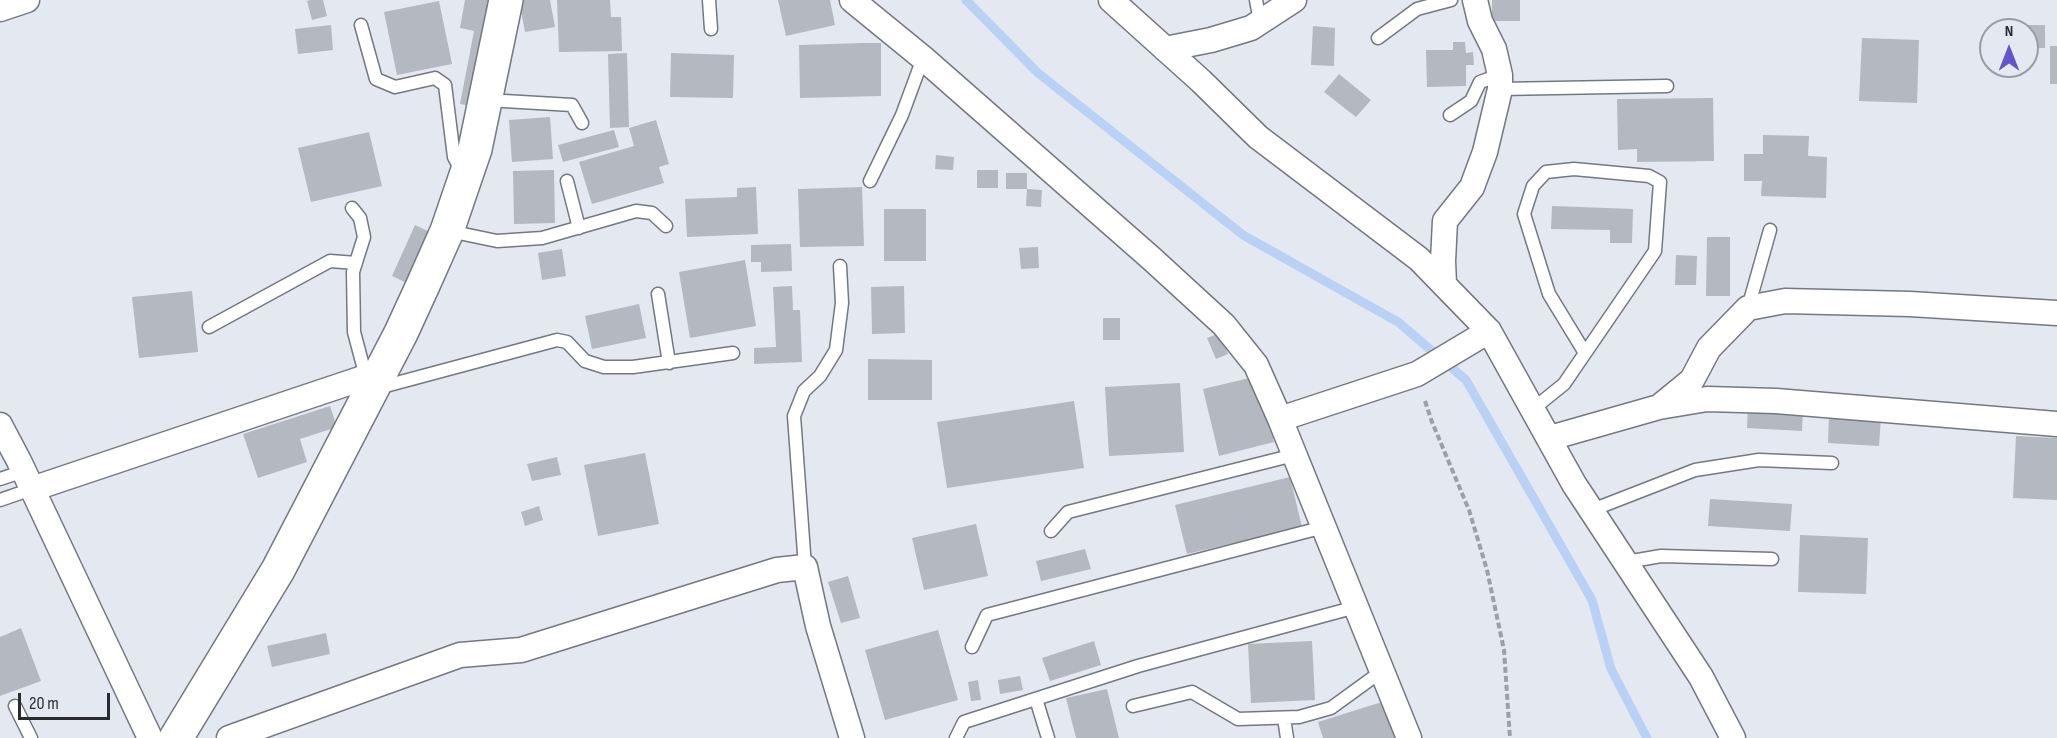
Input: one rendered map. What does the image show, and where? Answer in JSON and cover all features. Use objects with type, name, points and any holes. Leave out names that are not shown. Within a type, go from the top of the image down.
[{"type":"main road","points":[[176,738],[278,570],[373,380],[401,333],[447,231],[475,149],[506,0]]},
{"type":"street","points":[[0,9],[27,0]]},
{"type":"street","points":[[852,0],[923,58],[1224,325],[1256,365],[1409,738]]},
{"type":"street","points":[[1111,0],[1258,137],[1419,259],[1490,331],[1574,484],[1701,676],[1733,738]]},
{"type":"street","points":[[1165,49],[1251,28],[1258,11],[1294,0]]},
{"type":"street","points":[[1444,284],[1445,220],[1472,187],[1487,142],[1500,82],[1494,49],[1480,21],[1475,0]]},
{"type":"street","points":[[1659,407],[1692,380],[1709,348],[1748,308],[1785,301],[1910,304],[2057,313]]},
{"type":"street","points":[[1280,419],[1417,374],[1464,344],[1490,331]]},
{"type":"street","points":[[28,480],[373,380]]},
{"type":"street","points":[[1550,438],[1659,407],[1707,399],[1776,401],[2057,424]]},
{"type":"street","points":[[0,425],[150,738]]},
{"type":"street","points":[[230,738],[459,655],[521,650],[777,570],[805,567],[818,626],[852,738]]},
{"type":"lane","points":[[709,0],[711,29]]},
{"type":"lane","points":[[1378,38],[1418,9],[1451,0]]},
{"type":"lane","points":[[361,25],[376,79],[395,87],[435,78],[445,84],[454,157],[465,178]]},
{"type":"lane","points":[[870,181],[902,115],[923,58]]},
{"type":"lane","points":[[1450,115],[1471,101],[1480,82],[1667,86]]},
{"type":"lane","points":[[485,100],[572,105],[582,123]]},
{"type":"lane","points":[[1533,409],[1564,384],[1655,251],[1660,182],[1649,176],[1564,170],[1546,172],[1533,186],[1524,214],[1548,294],[1585,353]]},
{"type":"lane","points":[[567,181],[579,228]]},
{"type":"lane","points":[[352,208],[360,218],[364,237],[353,272],[354,332],[373,380],[557,340],[567,342],[585,361],[604,367],[633,367],[733,353]]},
{"type":"lane","points":[[447,231],[497,241],[542,238],[636,211],[652,213],[666,226]]},
{"type":"lane","points":[[1748,308],[1770,230]]},
{"type":"lane","points":[[210,327],[330,261],[356,263]]},
{"type":"lane","points":[[805,567],[794,416],[804,391],[820,376],[836,350],[842,303],[840,266]]},
{"type":"lane","points":[[658,294],[669,363]]},
{"type":"lane","points":[[1051,531],[1068,512],[1294,455]]},
{"type":"lane","points":[[1592,510],[1695,470],[1759,460],[1832,463]]},
{"type":"lane","points":[[0,479],[28,480]]},
{"type":"lane","points":[[0,500],[28,480]]},
{"type":"lane","points":[[972,647],[987,615],[1324,527]]},
{"type":"lane","points":[[1626,562],[1661,556],[1772,559]]},
{"type":"lane","points":[[956,738],[964,722],[1138,666],[1356,607]]},
{"type":"lane","points":[[1133,706],[1192,692],[1238,719],[1299,717],[1331,708],[1382,671]]},
{"type":"lane","points":[[1036,699],[1047,738]]},
{"type":"lane","points":[[15,706],[31,738]]},
{"type":"lane","points":[[1284,718],[1287,738]]},
{"type":"path","points":[[1417,374],[1432,422],[1469,510],[1487,570],[1504,650],[1510,738]]},
{"type":"building","points":[[323,0],[327,16],[312,20],[307,1]]},
{"type":"building","points":[[465,0],[497,0],[477,107],[460,104],[474,31],[460,28]]},
{"type":"building","points":[[519,0],[550,0],[555,27],[525,32]]},
{"type":"building","points":[[557,0],[610,0],[611,17],[621,17],[622,51],[559,52]]},
{"type":"building","points":[[778,0],[830,0],[835,25],[786,36]]},
{"type":"building","points":[[1492,0],[1520,0],[1520,21],[1492,21]]},
{"type":"building","points":[[439,1],[452,64],[397,75],[384,12]]},
{"type":"building","points":[[331,25],[333,50],[298,54],[295,29]]},
{"type":"building","points":[[2039,25],[2045,25],[2045,48],[2039,48]]},
{"type":"building","points":[[1313,26],[1335,28],[1334,66],[1311,65]]},
{"type":"building","points":[[1862,38],[1919,40],[1917,103],[1859,101]]},
{"type":"building","points":[[1453,42],[1465,42],[1466,53],[1473,52],[1474,65],[1466,65],[1466,86],[1427,87],[1426,50],[1453,50]]},
{"type":"building","points":[[881,43],[881,96],[800,98],[799,45]]},
{"type":"building","points":[[2050,46],[2057,46],[2057,84],[2050,84]]},
{"type":"building","points":[[627,53],[629,127],[610,128],[608,54]]},
{"type":"building","points":[[671,53],[734,55],[733,98],[670,97]]},
{"type":"building","points":[[1339,74],[1371,100],[1356,117],[1324,92]]},
{"type":"building","points":[[1713,98],[1714,161],[1637,162],[1637,149],[1618,150],[1617,99]]},
{"type":"building","points":[[550,117],[553,159],[512,162],[509,120]]},
{"type":"building","points":[[656,120],[669,164],[659,167],[664,183],[592,204],[579,162],[634,146],[629,128]]},
{"type":"building","points":[[614,130],[619,147],[563,162],[558,145]]},
{"type":"building","points":[[369,132],[382,186],[311,202],[298,148]]},
{"type":"building","points":[[1763,135],[1809,136],[1808,156],[1827,157],[1826,198],[1761,196],[1762,181],[1744,181],[1744,154],[1763,154]]},
{"type":"building","points":[[936,155],[954,157],[953,170],[935,169]]},
{"type":"building","points":[[554,170],[555,223],[514,224],[513,171]]},
{"type":"building","points":[[977,170],[998,170],[998,188],[977,188]]},
{"type":"building","points":[[1006,173],[1027,173],[1027,189],[1006,189]]},
{"type":"building","points":[[756,187],[758,234],[687,237],[685,199],[737,197],[737,188]]},
{"type":"building","points":[[862,187],[864,246],[800,247],[798,189]]},
{"type":"building","points":[[1027,189],[1042,190],[1041,207],[1026,206]]},
{"type":"building","points":[[1552,206],[1633,209],[1632,243],[1610,243],[1610,230],[1551,229]]},
{"type":"building","points":[[884,209],[926,209],[926,261],[884,261]]},
{"type":"building","points":[[415,225],[432,233],[409,284],[392,276]]},
{"type":"building","points":[[1707,237],[1730,237],[1730,296],[1706,296]]},
{"type":"building","points":[[791,244],[792,271],[761,272],[761,262],[751,262],[751,245]]},
{"type":"building","points":[[1038,247],[1039,268],[1021,269],[1019,248]]},
{"type":"building","points":[[562,249],[566,276],[542,280],[538,253]]},
{"type":"building","points":[[1676,255],[1697,256],[1696,285],[1675,285]]},
{"type":"building","points":[[745,260],[756,326],[690,338],[679,272]]},
{"type":"building","points":[[792,286],[793,310],[800,310],[802,362],[754,364],[754,348],[776,347],[773,287]]},
{"type":"building","points":[[904,286],[905,333],[872,334],[871,287]]},
{"type":"building","points":[[192,291],[198,352],[139,358],[132,297]]},
{"type":"building","points":[[639,304],[646,338],[592,349],[585,316]]},
{"type":"building","points":[[1103,318],[1120,318],[1120,340],[1103,340]]},
{"type":"building","points":[[1220,333],[1228,354],[1216,359],[1207,338]]},
{"type":"building","points":[[868,359],[932,360],[932,400],[868,400]]},
{"type":"building","points":[[1258,376],[1274,442],[1219,456],[1203,389]]},
{"type":"building","points":[[1180,383],[1184,452],[1109,456],[1105,387]]},
{"type":"building","points":[[1074,401],[1084,468],[947,488],[937,422]]},
{"type":"building","points":[[330,406],[337,427],[300,439],[307,462],[258,478],[243,434]]},
{"type":"building","points":[[1748,406],[1803,409],[1802,431],[1747,428]]},
{"type":"building","points":[[1829,415],[1881,417],[1879,446],[1828,443]]},
{"type":"building","points":[[2016,436],[2057,438],[2057,500],[2013,498]]},
{"type":"building","points":[[645,453],[659,524],[598,536],[584,465]]},
{"type":"building","points":[[557,457],[561,475],[532,481],[527,464]]},
{"type":"building","points":[[1290,477],[1302,527],[1187,554],[1175,505]]},
{"type":"building","points":[[1710,499],[1792,504],[1790,531],[1708,526]]},
{"type":"building","points":[[539,506],[543,520],[525,526],[521,512]]},
{"type":"building","points":[[976,524],[988,576],[924,590],[912,538]]},
{"type":"building","points":[[1800,535],[1868,538],[1866,594],[1798,592]]},
{"type":"building","points":[[1085,549],[1091,569],[1041,581],[1036,561]]},
{"type":"building","points":[[848,576],[860,618],[841,623],[828,582]]},
{"type":"building","points":[[21,628],[41,681],[0,696],[0,637]]},
{"type":"building","points":[[938,630],[958,700],[885,720],[865,650]]},
{"type":"building","points":[[326,633],[330,654],[272,667],[267,646]]},
{"type":"building","points":[[1094,641],[1101,665],[1050,681],[1042,658]]},
{"type":"building","points":[[1312,641],[1315,700],[1251,703],[1248,644]]},
{"type":"building","points":[[1020,676],[1023,690],[1000,694],[998,680]]},
{"type":"building","points":[[978,680],[981,700],[971,701],[968,682]]},
{"type":"building","points":[[1107,689],[1119,738],[1076,738],[1066,698]]},
{"type":"building","points":[[1385,701],[1396,738],[1323,738],[1318,722]]},
{"type":"waterway","points":[[966,0],[1038,73],[1243,235],[1398,322],[1466,380],[1592,600],[1611,669],[1647,738]]}]
